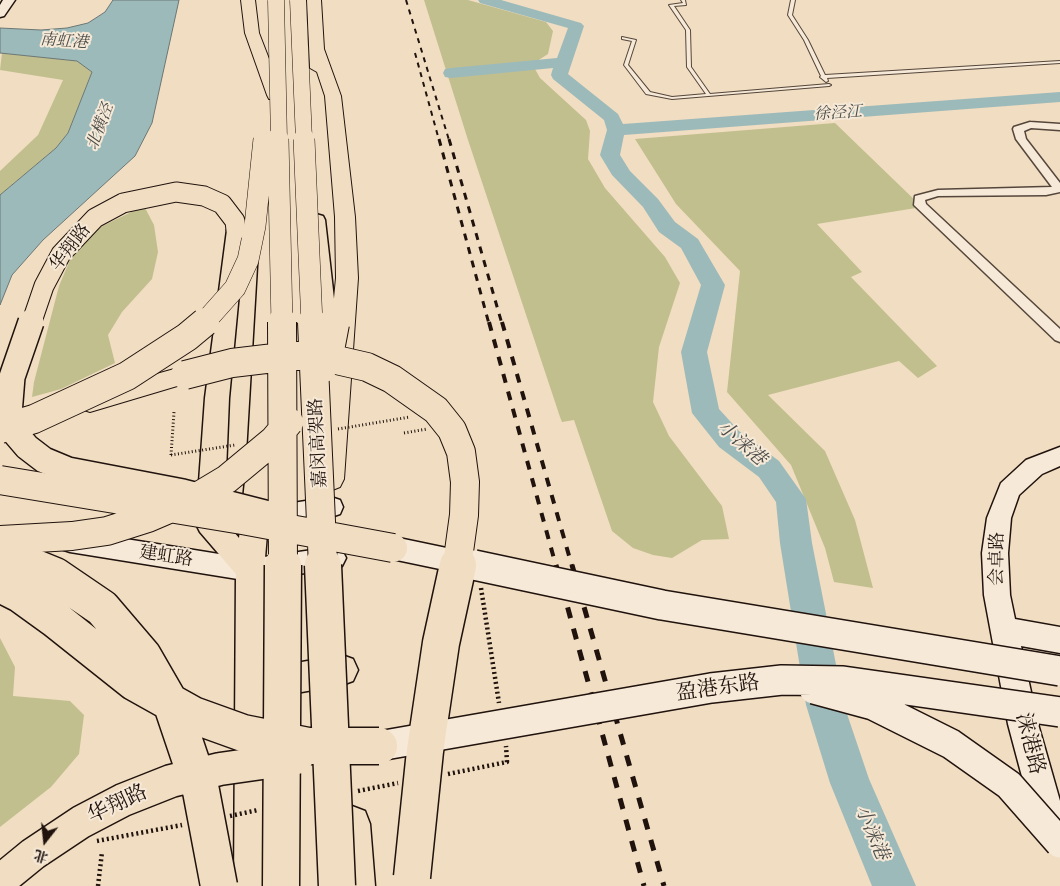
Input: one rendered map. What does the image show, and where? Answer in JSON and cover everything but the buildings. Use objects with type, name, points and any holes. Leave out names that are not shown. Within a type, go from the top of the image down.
[{"type":"highway","points":[[248,0],[252,33],[275,95]]},
{"type":"highway","name":"嘉闵高架路","points":[[277,0],[284,446],[281,886]]},
{"type":"highway","name":"嘉闵高架路","points":[[298,0],[338,886]]},
{"type":"highway","points":[[0,540],[72,536],[107,531],[148,518],[197,497],[227,479],[268,445],[309,395],[331,345],[335,324],[333,258],[314,0]]},
{"type":"highway","points":[[317,49],[332,96],[345,217],[347,278],[330,478]]},
{"type":"highway","points":[[34,419],[94,393],[156,358],[210,318],[236,288],[248,260],[255,226],[267,101],[277,56]]},
{"type":"highway","points":[[0,429],[184,374],[232,363],[291,356],[319,356],[367,367],[392,379],[416,395],[441,416],[452,430],[461,452],[465,482],[464,515],[458,563],[441,643],[425,751],[411,886]]},
{"type":"highway","points":[[0,480],[242,520],[393,548]]},
{"type":"highway","points":[[0,554],[55,576],[102,608],[143,656],[173,708],[201,792],[219,886]]},
{"type":"highway","points":[[0,584],[20,594],[56,620],[134,682],[193,715],[243,733],[308,746],[379,746]]},
{"type":"main road","points":[[0,14],[9,0]]},
{"type":"main road","points":[[253,886],[250,570],[255,518],[269,264],[277,0]]},
{"type":"main road","points":[[298,0],[324,299],[333,558],[356,886]]},
{"type":"main road","name":"华翔路","points":[[210,524],[217,398],[236,230],[235,221],[222,204],[204,196],[176,192],[139,198],[106,210],[84,227],[61,254],[44,286],[12,377],[8,414],[15,433],[27,448],[44,460],[68,470],[183,492],[393,548]]},
{"type":"main road","name":"会卓路","points":[[1005,630],[997,595],[994,553],[999,518],[1009,490],[1034,467],[1060,456]]},
{"type":"main road","points":[[0,494],[210,524],[331,507]]},
{"type":"main road","points":[[210,524],[250,570]]},
{"type":"main road","name":"建虹路","points":[[0,530],[250,570],[333,558]]},
{"type":"main road","points":[[393,548],[672,607],[1060,671]]},
{"type":"main road","points":[[1005,630],[1060,640]]},
{"type":"main road","name":"涞港路","points":[[1005,630],[1023,724],[1060,856]]},
{"type":"main road","points":[[252,685],[342,670]]},
{"type":"main road","points":[[782,680],[874,705],[951,744],[1009,786],[1060,843]]},
{"type":"main road","name":"盈港东路","points":[[379,746],[492,728],[711,688],[782,680],[843,681],[1060,712]]},
{"type":"main road","name":"华翔路","points":[[0,881],[33,854],[81,822],[123,800],[172,781],[220,769],[379,746]]},
{"type":"street","points":[[1060,127],[1030,125],[1018,129],[1021,139],[1059,189],[1046,192],[938,193],[919,198],[920,205],[1060,337]]},
{"type":"lane","points":[[683,0],[685,4],[671,5],[688,30],[689,67],[709,95]]},
{"type":"lane","points":[[623,38],[634,40],[626,66],[648,93],[672,98],[829,85],[822,77],[806,40],[790,15],[793,0]]},
{"type":"lane","points":[[822,77],[1060,62]]},
{"type":"path","points":[[171,454],[174,412]]},
{"type":"path","points":[[98,886],[102,852]]},
{"type":"shaded area","points":[[424,0],[468,0],[546,22],[553,31],[548,54],[537,61],[535,69],[540,78],[586,120],[590,131],[588,159],[605,188],[665,257],[680,283],[659,347],[653,402],[669,436],[722,506],[729,539],[702,540],[672,558],[653,555],[633,548],[612,531],[574,420],[562,422],[560,417],[468,140]]},
{"type":"shaded area","points":[[2,53],[78,61],[92,72],[68,133],[56,148],[0,195],[0,171],[38,135],[63,80],[0,70]]},
{"type":"shaded area","points":[[835,123],[922,207],[817,224],[862,272],[851,277],[937,366],[918,378],[899,361],[768,395],[825,451],[855,520],[873,588],[834,582],[825,548],[791,465],[727,392],[740,271],[676,204],[635,139]]},
{"type":"shaded area","points":[[144,206],[154,225],[158,252],[152,279],[122,312],[108,335],[115,363],[61,389],[32,397],[34,382],[59,286],[75,248],[92,231]]},
{"type":"shaded area","points":[[0,638],[15,667],[13,696],[70,701],[84,715],[79,754],[51,787],[0,827]]},
{"type":"water","points":[[113,0],[179,0],[152,123],[135,156],[43,240],[12,275],[0,305],[0,195],[56,148],[68,133],[92,72],[77,61],[0,53],[0,28],[41,30],[67,28],[88,23],[105,12]]},
{"type":"waterway","name":"小涞港","points":[[485,0],[576,26],[563,62]]},
{"type":"waterway","points":[[451,73],[563,62]]},
{"type":"waterway","name":"小涞港","points":[[563,62],[559,75],[612,118],[616,130]]},
{"type":"waterway","name":"徐泾江","points":[[616,130],[1060,97]]},
{"type":"waterway","name":"小涞港","points":[[616,130],[610,155],[622,175],[651,203],[667,227],[690,244],[713,285],[694,352],[706,413],[729,439],[769,469],[791,499],[796,543],[825,705],[850,783],[894,886]]},
{"type":"railway","points":[[406,0],[449,140]]},
{"type":"railway","points":[[415,53],[439,140]]},
{"type":"railway","points":[[439,139],[489,324]]},
{"type":"railway","points":[[449,139],[502,324]]},
{"type":"railway","points":[[489,322],[556,566]]},
{"type":"railway","points":[[502,322],[572,566]]},
{"type":"railway","points":[[556,565],[644,886]]},
{"type":"railway","points":[[572,565],[664,886]]},
{"type":"water label","name":"南虹港","points":[[64,42]]},
{"type":"water label","name":"北横泾","points":[[101,127]]}]
